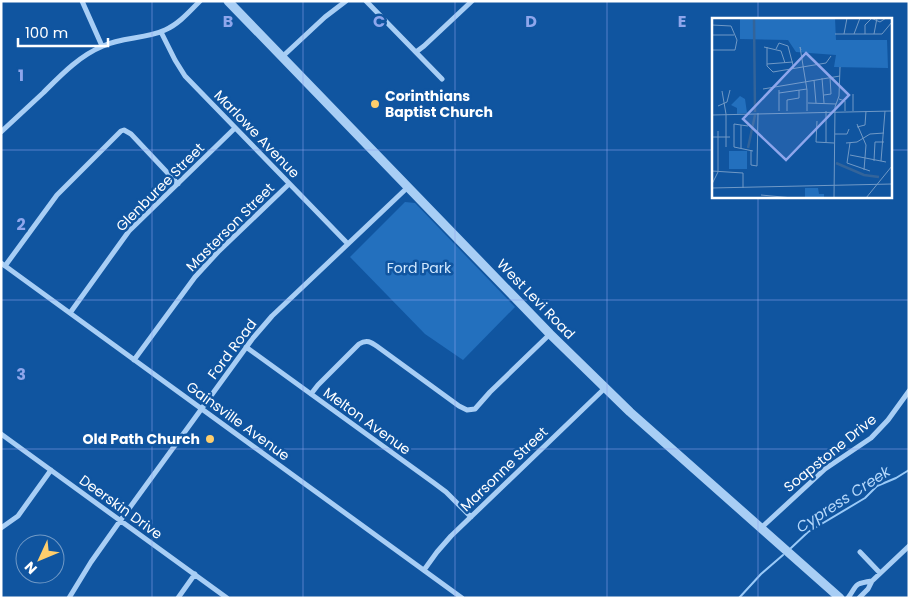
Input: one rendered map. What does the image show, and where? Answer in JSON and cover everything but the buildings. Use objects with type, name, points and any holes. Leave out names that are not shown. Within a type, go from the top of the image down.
[{"type":"street","points":[[82,1],[102,46]]},
{"type":"street","points":[[1,132],[80,59],[102,46],[161,32],[174,25],[200,1]]},
{"type":"street","name":"West Levi Road","points":[[228,1],[550,334],[605,388],[840,598]]},
{"type":"street","points":[[282,57],[325,17],[346,1]]},
{"type":"street","points":[[366,1],[442,79]]},
{"type":"street","points":[[416,52],[472,1]]},
{"type":"street","name":"Marlowe Avenue","points":[[161,32],[182,72],[348,244]]},
{"type":"street","name":"Glenburee Street","points":[[70,313],[129,231],[235,128]]},
{"type":"street","points":[[3,264],[57,195],[121,131],[124,130],[131,134],[178,184]]},
{"type":"street","name":"Masterson Street","points":[[134,360],[194,277],[289,184]]},
{"type":"street","name":"Ford Road","points":[[69,598],[120,520],[246,347],[272,316],[408,187]]},
{"type":"street","name":"Gainsville Avenue","points":[[3,264],[462,598]]},
{"type":"street","points":[[311,394],[360,344],[368,341],[378,346],[459,406],[471,410],[550,334]]},
{"type":"street","name":"Melton Avenue","points":[[246,347],[441,488],[471,517]]},
{"type":"street","name":"Marsonne Street","points":[[424,570],[440,549],[471,517],[605,388]]},
{"type":"street","name":"Soapstone Drive","points":[[760,528],[825,469],[871,438],[888,420],[909,391]]},
{"type":"street","name":"Deerskin Drive","points":[[1,434],[227,598]]},
{"type":"street","points":[[1,528],[18,516],[51,470]]},
{"type":"street","points":[[859,598],[868,589],[872,581],[909,546]]},
{"type":"street","points":[[860,552],[880,573]]},
{"type":"street","points":[[178,598],[195,574]]},
{"type":"street","points":[[848,598],[858,584],[872,581]]},
{"type":"green space","name":"Ford Park","points":[[405,202],[415,203],[515,307],[463,360],[425,334],[350,257]]},
{"type":"waterway","name":"Cypress Creek","points":[[791,548],[808,532],[865,498],[877,486],[909,470]]},
{"type":"waterway","name":"Cypress Creek","points":[[739,598],[761,574],[783,555]]},
{"type":"place","name":"Corinthians Baptist Church","points":[[375,104]]},
{"type":"place","name":"Old Path Church","points":[[210,439]]}]
